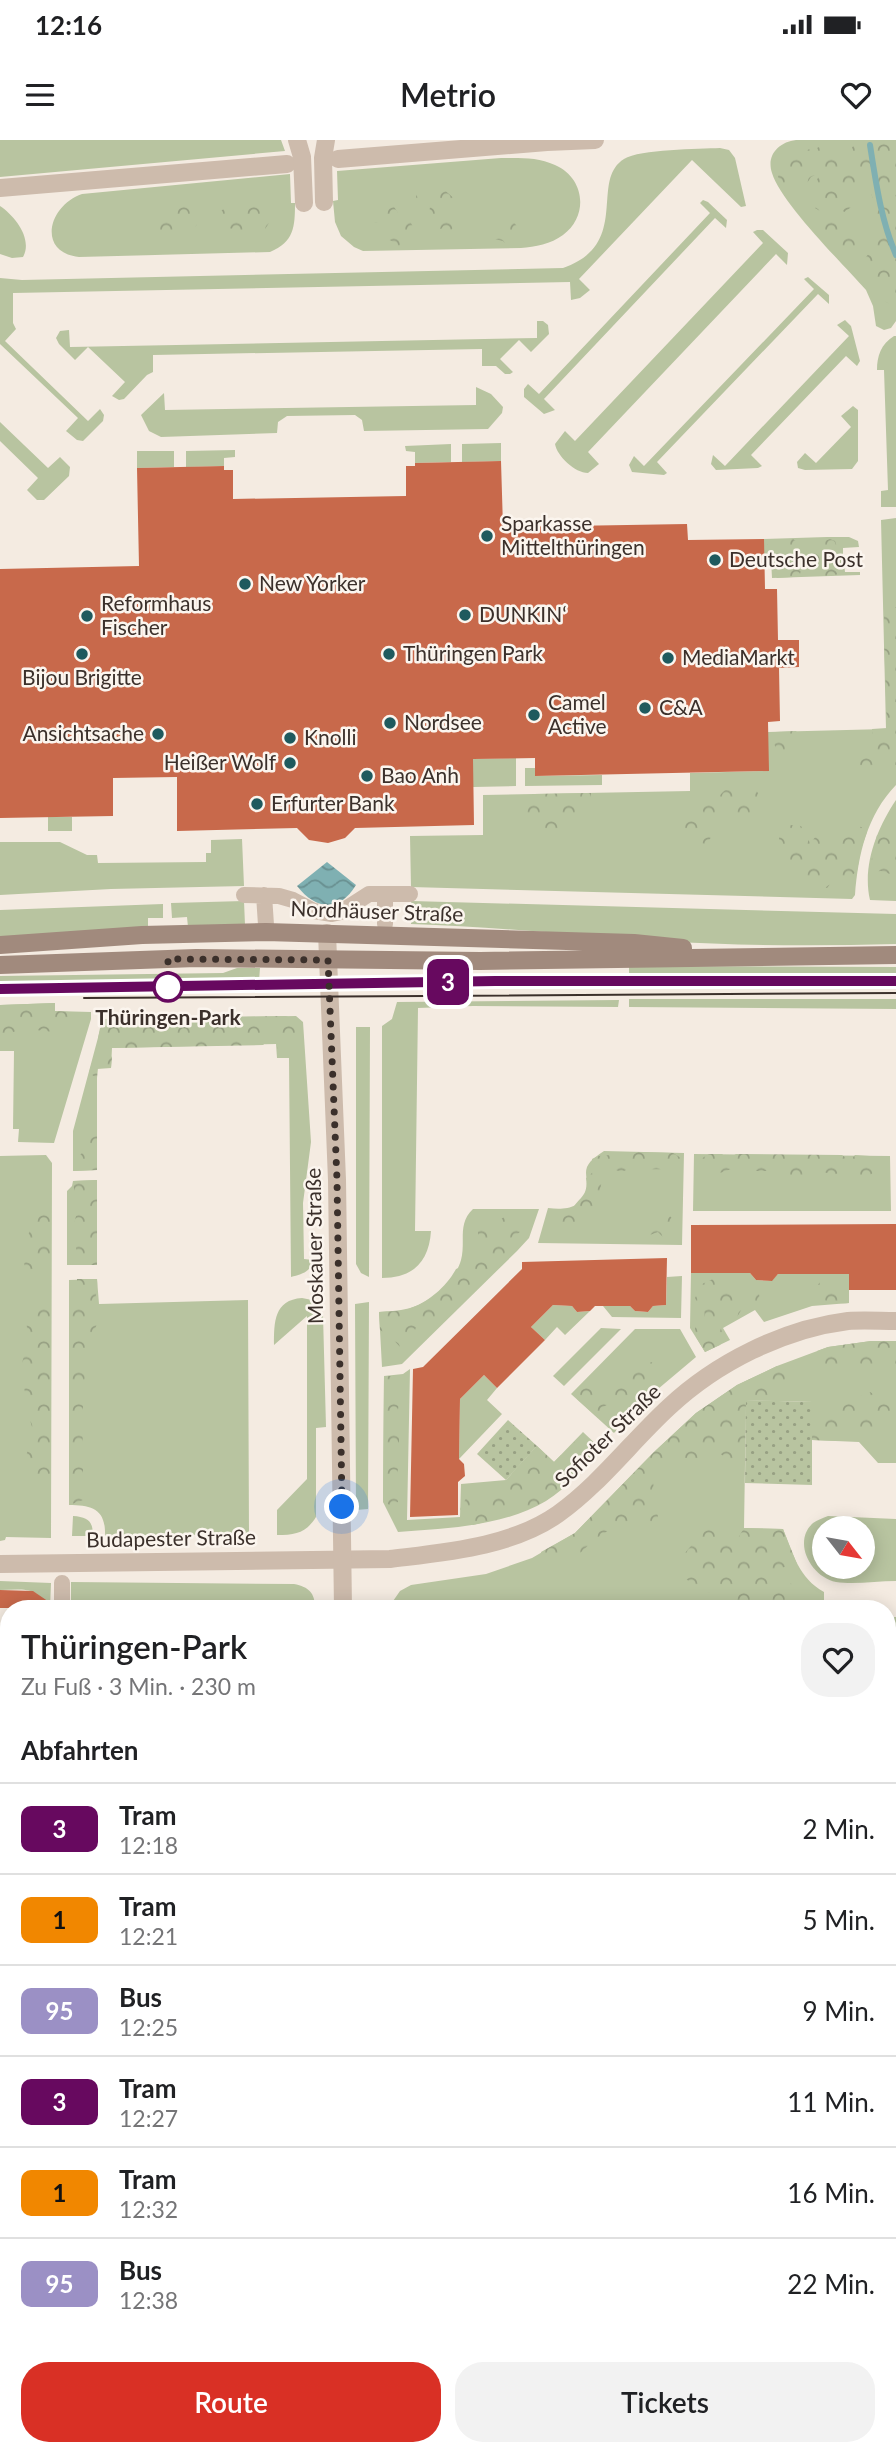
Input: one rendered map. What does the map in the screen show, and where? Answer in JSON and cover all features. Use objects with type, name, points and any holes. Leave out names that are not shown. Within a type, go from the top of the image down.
[{"type":"main road","name":"Nordhäuser Straße","points":[[0,945],[155,934],[327,933],[634,943],[753,956]]},
{"type":"main road","name":"Nordhäuser Straße","points":[[0,965],[196,958],[480,961],[896,956]]},
{"type":"street","points":[[297,140],[302,157],[304,203]]},
{"type":"street","points":[[324,202],[323,158],[326,140]]},
{"type":"street","points":[[338,159],[595,140]]},
{"type":"street","points":[[0,188],[287,164]]},
{"type":"street","points":[[244,895],[293,900],[314,911],[332,914],[341,912],[369,894],[411,894]]},
{"type":"street","points":[[385,894],[385,924]]},
{"type":"street","points":[[264,895],[265,925]]},
{"type":"street","name":"Moskauer Straße","points":[[327,933],[337,1180],[343,1600]]},
{"type":"street","name":"Sofioter Straße","points":[[343,1559],[390,1559],[423,1555],[500,1540],[532,1528],[556,1515],[581,1496],[670,1406],[742,1355],[817,1327],[849,1321],[896,1321]]},
{"type":"street","name":"Budapester Straße","points":[[0,1564],[343,1559]]},
{"type":"street","points":[[62,1583],[62,1600]]},
{"type":"green space","points":[[0,140],[281,140],[285,151],[0,177]]},
{"type":"green space","points":[[796,140],[896,140],[896,321],[891,328],[884,330],[876,326],[873,306],[866,290],[800,216],[778,186],[772,173],[772,155],[784,143]]},
{"type":"green space","points":[[858,140],[896,140],[896,196],[892,198],[895,200],[896,212],[896,306],[889,304],[879,295],[863,262],[878,239],[870,212],[873,203],[872,182],[868,180],[864,183],[865,190],[845,212],[840,210],[830,215],[815,208],[816,199],[812,195],[813,185],[823,171],[811,177],[805,186],[787,185],[778,177],[781,164],[801,157],[804,155],[803,150],[815,149],[825,144],[833,147],[836,157],[847,154]]},
{"type":"green space","points":[[720,148],[729,150],[735,158],[746,206],[741,207],[692,160],[579,279],[590,290],[580,298],[571,300],[570,282],[13,293],[13,323],[16,329],[5,341],[88,421],[100,409],[104,415],[103,421],[83,441],[77,440],[66,431],[78,418],[0,344],[0,278],[22,280],[563,268],[584,257],[597,244],[603,229],[609,182],[614,169],[624,159],[656,151]]},
{"type":"green space","points":[[529,158],[549,162],[573,179],[578,188],[580,208],[577,218],[563,235],[553,241],[521,248],[363,251],[341,236],[335,222],[333,201],[338,200],[337,171]]},
{"type":"green space","points":[[290,174],[291,203],[295,203],[292,233],[284,244],[270,252],[79,257],[65,253],[57,247],[52,238],[55,217],[71,200],[82,194]]},
{"type":"green space","points":[[428,184],[439,185],[460,204],[455,214],[458,218],[457,224],[451,230],[444,226],[436,229],[429,214],[430,207],[418,203],[418,192]]},
{"type":"green space","points":[[258,199],[267,207],[268,212],[265,217],[269,223],[263,232],[237,235],[235,229],[219,227],[214,219],[217,213],[224,209],[232,211],[233,205],[238,202],[252,204]]},
{"type":"green space","points":[[384,199],[391,202],[398,213],[389,221],[373,223],[368,209],[372,204]]},
{"type":"green space","points":[[703,200],[727,220],[726,228],[715,218],[544,399],[555,410],[544,414],[524,397],[524,389],[528,384],[539,394],[710,213],[700,203]]},
{"type":"green space","points":[[185,203],[197,210],[199,217],[196,226],[189,230],[181,227],[169,239],[151,238],[149,232],[154,215],[161,215],[171,208],[176,211]]},
{"type":"green space","points":[[0,206],[21,228],[26,243],[23,257],[12,258],[0,254]]},
{"type":"green space","points":[[498,216],[511,220],[519,230],[506,244],[490,238],[489,234],[494,230],[493,224]]},
{"type":"green space","points":[[843,218],[854,224],[864,236],[853,252],[837,251],[825,240],[822,227],[824,224]]},
{"type":"green space","points":[[403,219],[410,221],[416,233],[407,245],[396,246],[384,238],[383,232],[390,223]]},
{"type":"green space","points":[[763,230],[788,253],[787,265],[776,254],[588,452],[599,464],[588,473],[572,467],[559,454],[555,444],[565,431],[575,441],[763,243],[753,232]]},
{"type":"green space","points":[[808,277],[829,295],[829,304],[818,294],[657,462],[667,473],[632,472],[629,465],[634,456],[644,466],[814,289],[804,279]]},
{"type":"green space","points":[[845,320],[851,326],[860,361],[857,366],[846,356],[751,455],[762,466],[716,470],[711,464],[713,455],[725,466],[849,336],[837,325]]},
{"type":"green space","points":[[537,321],[548,325],[549,334],[531,352],[519,340],[500,359],[513,372],[510,374],[505,374],[496,366],[482,366],[482,349],[153,355],[153,372],[124,399],[119,400],[112,396],[125,382],[88,347],[75,360],[56,338],[60,331],[69,330],[70,347],[537,338]]},
{"type":"green space","points":[[894,336],[896,507],[881,507],[881,491],[888,490],[884,370],[877,370],[877,365],[883,347]]},
{"type":"green space","points":[[476,387],[491,394],[503,407],[502,413],[488,429],[364,431],[362,420],[355,415],[287,416],[278,422],[277,433],[161,437],[149,431],[141,415],[164,393],[165,410],[476,405]]},
{"type":"green space","points":[[853,406],[858,410],[858,461],[852,469],[798,468],[797,462],[805,453],[816,463],[851,427],[841,416]]},
{"type":"green space","points":[[0,422],[48,468],[60,457],[70,467],[69,476],[44,500],[37,500],[27,490],[38,478],[0,441]]},
{"type":"green space","points":[[501,443],[501,461],[462,462],[462,444]]},
{"type":"green space","points":[[451,444],[451,462],[415,463],[415,452],[406,451],[405,446]]},
{"type":"green space","points":[[235,450],[235,457],[224,458],[224,466],[186,467],[186,451]]},
{"type":"green space","points":[[137,451],[174,451],[174,467],[137,468]]},
{"type":"green space","points":[[896,518],[896,785],[871,822],[852,899],[411,887],[410,836],[483,835],[483,795],[690,791],[690,773],[768,771],[768,732],[886,729],[881,520]]},
{"type":"green space","points":[[849,537],[858,541],[859,547],[843,548],[843,572],[860,572],[860,575],[772,578],[771,559],[764,558],[764,539]]},
{"type":"green space","points":[[771,539],[793,539],[800,544],[800,554],[804,557],[800,574],[793,577],[775,576],[774,562],[767,556],[767,545]]},
{"type":"green space","points":[[830,539],[835,541],[839,553],[843,554],[845,572],[831,576],[806,574],[803,567],[811,557],[806,552],[809,542],[819,543]]},
{"type":"green space","points":[[889,607],[896,607],[896,767],[893,759],[885,762],[876,756],[873,759],[874,767],[860,774],[850,768],[852,754],[859,750],[870,750],[872,729],[887,728],[884,638],[890,632],[884,623],[884,613]]},
{"type":"green space","points":[[796,731],[801,737],[795,754],[787,751],[776,752],[773,735],[775,732]]},
{"type":"green space","points":[[516,758],[516,786],[473,787],[473,759]]},
{"type":"green space","points":[[525,768],[535,768],[536,776],[602,775],[602,785],[525,786]]},
{"type":"green space","points":[[754,786],[760,797],[755,815],[737,820],[727,814],[719,823],[704,816],[702,805],[709,795],[718,797],[725,790]]},
{"type":"green space","points":[[591,793],[590,806],[596,809],[593,818],[588,820],[582,817],[572,828],[565,825],[558,834],[552,836],[546,832],[539,835],[531,833],[530,828],[521,822],[520,817],[526,811],[526,805],[535,801],[534,794]]},
{"type":"green space","points":[[896,800],[896,901],[870,900],[868,874],[873,848]]},
{"type":"green space","points":[[691,811],[698,821],[713,832],[705,844],[692,847],[686,840],[691,830],[675,830],[673,821],[680,813]]},
{"type":"green space","points":[[48,817],[72,817],[72,831],[48,831]]},
{"type":"green space","points":[[790,825],[801,826],[810,843],[819,833],[840,837],[842,832],[847,832],[855,825],[864,828],[867,832],[857,871],[846,880],[835,878],[827,888],[814,886],[811,882],[802,882],[793,870],[792,861],[781,860],[780,856],[781,829]]},
{"type":"green space","points":[[877,835],[889,838],[896,835],[896,868],[890,874],[881,871],[869,872]]},
{"type":"green space","points":[[242,839],[244,886],[0,895],[0,842],[60,842],[87,855],[97,855],[98,863],[206,862],[206,853],[211,853],[211,840]]},
{"type":"green space","points":[[244,901],[245,925],[188,927],[187,917],[172,918],[171,903]]},
{"type":"green space","points":[[411,901],[896,914],[896,944],[691,943],[411,924]]},
{"type":"green space","points":[[163,904],[163,918],[148,918],[148,928],[0,939],[0,910]]},
{"type":"green space","points":[[629,966],[896,967],[896,977],[629,976]]},
{"type":"green space","points":[[237,968],[260,968],[259,981],[0,984],[0,976],[223,973]]},
{"type":"green space","points":[[629,999],[896,999],[896,1009],[629,1007]]},
{"type":"green space","points":[[619,1000],[618,1007],[418,1008],[415,1231],[431,1231],[430,1242],[423,1259],[411,1271],[382,1278],[382,1026],[392,1019],[397,1002]]},
{"type":"green space","points":[[55,1003],[55,1011],[91,1012],[91,1019],[54,1143],[18,1142],[19,1129],[13,1129],[14,1051],[0,1051],[0,1005]]},
{"type":"green space","points":[[55,1003],[55,1011],[70,1012],[62,1028],[50,1032],[22,1030],[0,1037],[0,1005]]},
{"type":"green space","points":[[286,1016],[297,1021],[298,1027],[294,1038],[286,1041],[284,1050],[277,1050],[277,1044],[271,1038],[263,1045],[112,1048],[104,1047],[98,1038],[100,1028],[108,1025],[112,1019]]},
{"type":"green space","points":[[296,1016],[303,1022],[311,1142],[303,1203],[304,1259],[313,1260],[305,1272],[291,1277],[289,1058],[277,1058],[276,1044],[112,1048],[111,1068],[97,1069],[97,1170],[73,1171],[73,1131],[103,1019]]},
{"type":"green space","points":[[356,1027],[370,1027],[369,1277],[361,1273],[356,1264]]},
{"type":"green space","points":[[106,1053],[112,1057],[111,1068],[98,1068],[97,1078],[89,1073],[91,1065],[96,1057]]},
{"type":"green space","points":[[91,1128],[97,1128],[97,1170],[73,1171],[73,1162],[86,1149]]},
{"type":"green space","points":[[604,1151],[684,1153],[682,1245],[538,1243],[548,1208],[571,1207],[581,1201],[587,1190],[587,1167]]},
{"type":"green space","points":[[638,1152],[673,1153],[681,1158],[681,1164],[640,1172],[632,1167],[622,1172],[606,1167],[601,1175],[598,1203],[586,1220],[551,1227],[550,1219],[556,1213],[564,1216],[571,1213],[584,1194],[586,1178],[592,1173],[592,1159],[603,1155],[625,1156]]},
{"type":"green space","points":[[694,1154],[890,1156],[891,1211],[693,1211]]},
{"type":"green space","points":[[709,1154],[722,1154],[728,1159],[736,1154],[842,1155],[850,1161],[855,1155],[870,1156],[877,1164],[873,1173],[862,1180],[847,1170],[833,1175],[812,1168],[798,1178],[781,1180],[780,1171],[755,1171],[748,1178],[731,1169],[709,1173],[701,1169],[701,1159]]},
{"type":"green space","points":[[46,1155],[52,1163],[51,1538],[6,1537],[0,1541],[0,1156]]},
{"type":"green space","points":[[97,1180],[97,1265],[67,1265],[67,1191],[73,1181]]},
{"type":"green space","points":[[97,1180],[97,1265],[74,1265],[74,1230],[81,1205],[75,1195],[73,1181]]},
{"type":"green space","points":[[473,1209],[539,1209],[529,1238],[517,1251],[402,1364],[382,1367],[379,1312],[414,1307],[431,1298],[447,1284],[461,1260],[463,1227]]},
{"type":"green space","points":[[45,1211],[51,1215],[51,1274],[41,1270],[31,1274],[24,1266],[32,1212]]},
{"type":"green space","points":[[664,1211],[671,1217],[678,1233],[672,1237],[663,1237],[658,1232],[647,1236],[642,1228]]},
{"type":"green space","points":[[508,1215],[519,1217],[522,1225],[520,1232],[505,1242],[504,1256],[495,1270],[482,1280],[469,1285],[452,1308],[441,1309],[429,1325],[416,1327],[410,1346],[402,1349],[380,1330],[379,1312],[405,1310],[430,1298],[442,1288],[456,1269],[478,1260],[486,1250],[478,1239],[478,1227],[496,1226],[499,1220]]},
{"type":"green space","points":[[691,1273],[750,1273],[756,1280],[771,1281],[778,1274],[849,1274],[849,1303],[812,1306],[764,1322],[755,1310],[723,1328],[730,1340],[705,1352],[690,1328]]},
{"type":"green space","points":[[682,1276],[681,1318],[612,1317],[603,1306],[630,1306],[635,1311],[648,1312],[653,1306],[666,1305],[667,1277]]},
{"type":"green space","points":[[77,1279],[97,1279],[91,1315],[97,1324],[91,1342],[84,1386],[83,1500],[69,1505],[70,1296]]},
{"type":"green space","points":[[97,1279],[99,1304],[248,1300],[249,1534],[105,1536],[103,1520],[96,1510],[69,1505],[69,1280]]},
{"type":"green space","points":[[713,1279],[729,1293],[749,1286],[759,1293],[760,1303],[752,1309],[743,1307],[737,1317],[730,1320],[722,1318],[724,1339],[720,1345],[705,1352],[696,1337],[695,1328],[703,1319],[704,1308],[698,1305],[695,1298],[702,1284]]},
{"type":"green space","points":[[822,1280],[834,1281],[849,1290],[849,1303],[803,1297],[801,1289],[808,1285],[815,1288]]},
{"type":"green space","points":[[302,1298],[312,1300],[323,1315],[326,1427],[316,1428],[316,1517],[300,1532],[277,1535],[277,1510],[307,1479],[307,1316],[274,1345],[274,1328],[281,1308],[286,1303]]},
{"type":"green space","points":[[42,1300],[51,1306],[51,1473],[44,1477],[33,1476],[26,1458],[32,1427],[26,1406],[22,1363],[28,1342],[26,1315],[31,1307]]},
{"type":"green space","points":[[369,1302],[368,1509],[356,1510],[355,1304]]},
{"type":"green space","points":[[553,1305],[572,1306],[577,1312],[590,1311],[565,1335],[557,1327],[545,1340],[531,1327]]},
{"type":"green space","points":[[601,1328],[621,1329],[564,1386],[553,1376]]},
{"type":"green space","points":[[635,1329],[680,1329],[696,1357],[639,1405],[614,1433],[571,1394]]},
{"type":"green space","points":[[871,1341],[896,1341],[896,1463],[878,1463],[859,1442],[812,1440],[812,1402],[746,1400],[744,1528],[783,1529],[803,1573],[824,1592],[824,1600],[394,1600],[400,1591],[411,1585],[486,1574],[532,1558],[575,1533],[696,1413],[737,1385],[777,1366],[828,1347]]},
{"type":"green space","points":[[871,1341],[896,1341],[896,1370],[873,1373],[864,1370],[860,1363],[850,1361],[840,1373],[819,1366],[817,1351]]},
{"type":"green space","points":[[653,1362],[665,1374],[661,1382],[651,1395],[631,1408],[620,1420],[614,1415],[614,1401],[603,1407],[598,1418],[577,1399],[581,1390],[589,1386],[595,1390],[605,1382],[622,1378],[638,1367]]},
{"type":"green space","points":[[777,1366],[793,1370],[795,1380],[781,1392],[779,1401],[746,1400],[745,1458],[734,1463],[719,1453],[705,1459],[687,1458],[669,1464],[652,1475],[659,1524],[646,1530],[621,1522],[594,1540],[578,1555],[550,1565],[542,1560],[541,1552],[575,1533],[696,1413],[737,1385]]},
{"type":"green space","points":[[410,1369],[407,1520],[460,1517],[461,1484],[506,1480],[537,1446],[554,1462],[583,1432],[601,1449],[561,1490],[529,1510],[474,1525],[398,1532],[383,1502],[384,1376],[403,1374]]},
{"type":"green space","points":[[484,1375],[497,1388],[487,1400],[502,1414],[459,1459],[460,1399]]},
{"type":"green space","points":[[384,1376],[394,1376],[399,1382],[400,1393],[397,1418],[398,1502],[390,1505],[383,1502]]},
{"type":"green space","points":[[870,1392],[891,1404],[891,1430],[869,1436],[849,1431],[840,1441],[812,1440],[812,1425],[825,1419],[826,1402]]},
{"type":"green space","points":[[746,1400],[812,1402],[812,1485],[745,1483]]},
{"type":"green space","points":[[508,1420],[537,1446],[506,1480],[477,1454]]},
{"type":"green space","points":[[584,1440],[592,1444],[593,1453],[582,1466],[574,1467],[570,1476],[565,1478],[560,1488],[550,1497],[511,1515],[473,1525],[467,1522],[460,1509],[469,1493],[480,1489],[487,1494],[496,1486],[508,1485],[512,1473],[537,1446],[554,1462],[561,1455],[568,1456],[574,1442]]},
{"type":"green space","points":[[73,1516],[89,1521],[93,1536],[72,1536]]},
{"type":"green space","points":[[875,1518],[896,1519],[896,1581],[836,1582],[827,1579],[875,1579]]},
{"type":"green space","points":[[812,1524],[812,1566],[804,1549],[807,1531]]},
{"type":"green space","points":[[707,1527],[729,1530],[737,1540],[744,1528],[783,1529],[797,1564],[772,1570],[775,1581],[792,1584],[803,1600],[729,1600],[722,1593],[703,1593],[685,1578],[679,1560]]},
{"type":"green space","points":[[0,1581],[51,1583],[50,1600],[41,1600],[28,1590],[0,1590]]},
{"type":"green space","points":[[71,1582],[294,1584],[304,1587],[314,1600],[71,1600]]},
{"type":"water","points":[[327,862],[356,885],[342,900],[327,905],[312,900],[297,886]]},
{"type":"building","name":"Thüringen Park","points":[[501,461],[503,527],[687,524],[688,540],[764,539],[765,589],[777,589],[778,640],[799,640],[799,667],[779,668],[780,721],[768,722],[769,771],[535,776],[535,758],[473,759],[474,825],[355,828],[345,838],[328,843],[309,840],[297,828],[177,831],[177,777],[113,778],[113,816],[0,818],[0,569],[139,566],[137,468],[224,466],[224,470],[233,470],[233,499],[406,496],[406,466],[415,466],[415,463]]},
{"type":"building","points":[[896,1224],[896,1290],[849,1290],[849,1274],[778,1274],[772,1281],[756,1280],[750,1273],[691,1273],[691,1225]]},
{"type":"building","points":[[667,1258],[666,1305],[653,1306],[648,1312],[635,1311],[630,1306],[595,1306],[590,1311],[577,1312],[572,1306],[553,1305],[531,1327],[545,1340],[497,1388],[484,1375],[460,1399],[459,1459],[464,1464],[465,1476],[458,1482],[458,1515],[410,1517],[413,1369],[423,1367],[522,1269],[522,1262]]},
{"type":"building","points":[[0,1590],[33,1591],[46,1600],[0,1600]]},
{"type":"waterway","points":[[870,145],[883,215],[896,255]]},
{"type":"tram line","points":[[0,989],[495,981],[896,981]]},
{"type":"tram line","name":"3","points":[[0,989],[495,981],[896,981]]},
{"type":"tram line","points":[[84,998],[896,993]]},
{"type":"place","name":"Sparkasse Mittelthüringen","points":[[487,536]]},
{"type":"place","name":"Deutsche Post","points":[[715,560]]},
{"type":"place","name":"New Yorker","points":[[245,584]]},
{"type":"place","name":"DUNKIN‘","points":[[465,615]]},
{"type":"place","name":"Reformhaus Fischer","points":[[87,616]]},
{"type":"place","name":"Bijou Brigitte","points":[[82,654]]},
{"type":"place","name":"Thüringen Park","points":[[389,654]]},
{"type":"place","name":"MediaMarkt","points":[[668,658]]},
{"type":"place","name":"C&A","points":[[645,708]]},
{"type":"place","name":"Camel Active","points":[[534,715]]},
{"type":"place","name":"Nordsee","points":[[390,723]]},
{"type":"place","name":"Ansichtsache","points":[[158,734]]},
{"type":"place","name":"Knolli","points":[[290,738]]},
{"type":"place","name":"Heißer Wolf","points":[[290,763]]},
{"type":"place","name":"Bao Anh","points":[[367,776]]},
{"type":"place","name":"Erfurter Bank","points":[[257,804]]},
{"type":"place","name":"Thüringen-Park","points":[[168,987]]},
{"type":"route","points":[[168,987],[168,959],[328,960],[336,1131],[342,1507]]}]
